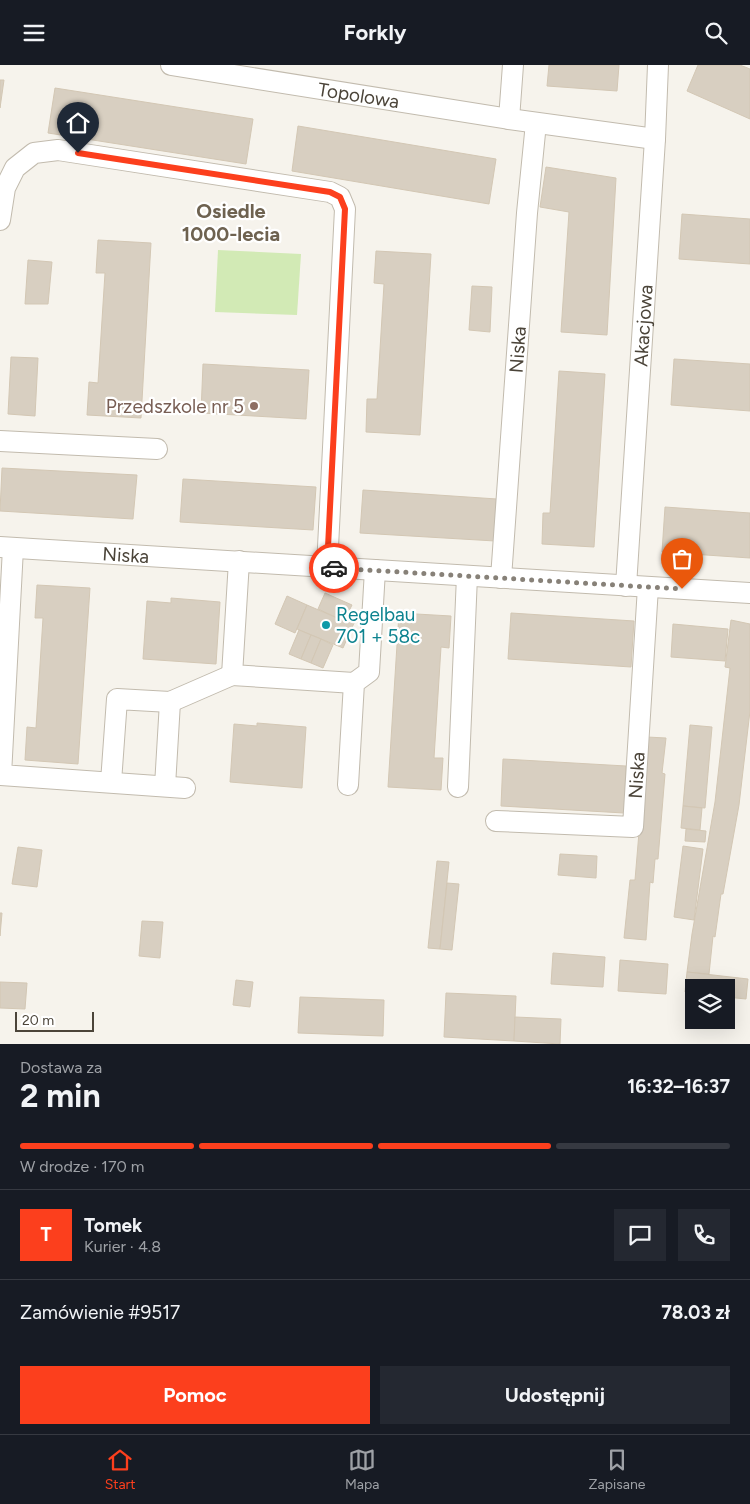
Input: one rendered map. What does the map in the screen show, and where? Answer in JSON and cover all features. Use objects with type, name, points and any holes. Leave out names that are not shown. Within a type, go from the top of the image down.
[{"type":"street","name":"Topolowa","points":[[170,65],[210,68],[509,119],[655,139]]},
{"type":"street","points":[[509,119],[513,65]]},
{"type":"street","name":"Akacjowa","points":[[626,586],[655,139],[658,65]]},
{"type":"street","name":"Niska","points":[[501,578],[527,213],[536,123]]},
{"type":"street","points":[[0,220],[5,188],[15,167],[34,153],[58,150],[330,192],[340,197],[345,209],[327,567]]},
{"type":"street","points":[[0,441],[157,449]]},
{"type":"street","name":"Niska","points":[[185,788],[1,775],[7,548],[750,593]]},
{"type":"street","points":[[232,675],[239,561]]},
{"type":"street","points":[[111,782],[117,699],[170,702],[232,675],[354,683],[369,672],[375,570]]},
{"type":"street","points":[[458,787],[467,576]]},
{"type":"street","name":"Niska","points":[[496,821],[633,827],[648,587]]},
{"type":"street","points":[[348,785],[354,683]]},
{"type":"street","points":[[165,786],[170,702]]},
{"type":"green space","points":[[218,250],[301,254],[297,315],[215,312]]},
{"type":"building","points":[[549,65],[619,65],[617,91],[547,86]]},
{"type":"building","points":[[698,65],[740,65],[750,69],[750,119],[687,91]]},
{"type":"building","points":[[0,80],[4,80],[0,108]]},
{"type":"building","points":[[55,88],[253,119],[246,164],[48,133]]},
{"type":"building","points":[[298,126],[496,159],[489,204],[292,171]]},
{"type":"building","points":[[546,167],[616,178],[607,335],[561,332],[569,212],[540,207]]},
{"type":"building","points":[[682,214],[750,219],[750,264],[679,259]]},
{"type":"building","points":[[98,240],[151,243],[141,418],[87,415],[89,382],[98,383],[105,273],[96,273]]},
{"type":"building","points":[[376,251],[431,254],[420,435],[366,432],[367,399],[377,399],[384,284],[374,283]]},
{"type":"building","points":[[28,260],[52,262],[48,304],[25,304]]},
{"type":"building","points":[[472,286],[492,287],[490,332],[469,330]]},
{"type":"building","points":[[11,357],[38,358],[35,416],[8,414]]},
{"type":"building","points":[[674,359],[750,364],[750,411],[671,405]]},
{"type":"building","points":[[203,364],[309,370],[306,419],[201,413]]},
{"type":"building","points":[[559,371],[605,374],[594,547],[542,544],[543,513],[550,513]]},
{"type":"building","points":[[2,468],[137,475],[133,519],[0,511]]},
{"type":"building","points":[[183,479],[316,487],[313,530],[180,522]]},
{"type":"building","points":[[363,490],[497,499],[495,541],[360,533]]},
{"type":"building","points":[[665,507],[750,513],[750,558],[662,552]]},
{"type":"building","points":[[37,585],[90,588],[78,764],[25,760],[27,727],[36,728],[43,618],[35,618]]},
{"type":"building","points":[[325,593],[352,605],[344,621],[318,609]]},
{"type":"building","points":[[287,596],[307,605],[295,633],[275,624]]},
{"type":"building","points":[[171,598],[220,602],[216,664],[143,659],[147,601],[171,603]]},
{"type":"building","name":"Regelbau 701 + 58c","points":[[307,605],[344,621],[349,610],[358,614],[343,648],[297,629]]},
{"type":"building","points":[[399,613],[451,616],[449,648],[441,647],[434,758],[443,758],[441,790],[388,787]]},
{"type":"building","points":[[511,613],[634,621],[631,667],[508,659]]},
{"type":"building","points":[[731,620],[750,624],[750,711],[739,805],[723,894],[721,894],[715,937],[713,936],[709,974],[687,972],[715,802],[730,668],[725,667]]},
{"type":"building","points":[[673,624],[728,629],[725,661],[671,657]]},
{"type":"building","points":[[299,630],[311,635],[301,659],[289,654]]},
{"type":"building","points":[[311,635],[321,639],[311,663],[301,659]]},
{"type":"building","points":[[321,639],[333,645],[323,668],[311,663]]},
{"type":"building","points":[[257,723],[306,727],[302,788],[230,782],[234,724],[257,726]]},
{"type":"building","points":[[690,725],[712,727],[705,808],[683,806]]},
{"type":"building","points":[[647,737],[666,738],[662,773],[665,774],[658,859],[655,859],[653,883],[650,882],[646,940],[624,938],[630,880],[635,880]]},
{"type":"building","points":[[503,759],[626,766],[624,813],[501,806]]},
{"type":"building","points":[[683,806],[702,808],[700,830],[681,828]]},
{"type":"building","points":[[686,829],[706,831],[705,842],[685,841]]},
{"type":"building","points":[[683,846],[703,849],[694,920],[674,917]]},
{"type":"building","points":[[18,847],[42,850],[37,887],[12,884]]},
{"type":"building","points":[[560,854],[597,856],[596,878],[558,875]]},
{"type":"building","points":[[437,861],[449,862],[440,949],[428,948]]},
{"type":"building","points":[[447,883],[459,884],[452,950],[440,949]]},
{"type":"building","points":[[0,913],[2,913],[0,936]]},
{"type":"building","points":[[142,921],[163,922],[160,958],[139,956]]},
{"type":"building","points":[[553,953],[605,957],[603,987],[551,984]]},
{"type":"building","points":[[620,960],[668,964],[666,994],[618,991]]},
{"type":"building","points":[[687,972],[748,979],[746,999],[735,998],[735,979],[686,979]]},
{"type":"building","points":[[236,980],[253,982],[250,1007],[233,1005]]},
{"type":"building","points":[[0,982],[27,983],[25,1009],[0,1008]]},
{"type":"building","points":[[446,993],[516,996],[514,1041],[444,1037]]},
{"type":"building","points":[[300,997],[384,1000],[383,1036],[298,1033]]},
{"type":"building","points":[[515,1017],[561,1019],[560,1044],[514,1041]]},
{"type":"way so far","points":[[334,568],[682,589]]},
{"type":"place","name":"Przedszkole nr 5","points":[[254,406]]},
{"type":"place","name":"Regelbau 701 + 58c","points":[[326,625]]},
{"type":"district","name":"Osiedle 1000-lecia","points":[[231,222]]},
{"type":"route","points":[[78,153],[330,192],[340,197],[345,209],[327,567],[334,568]]}]
